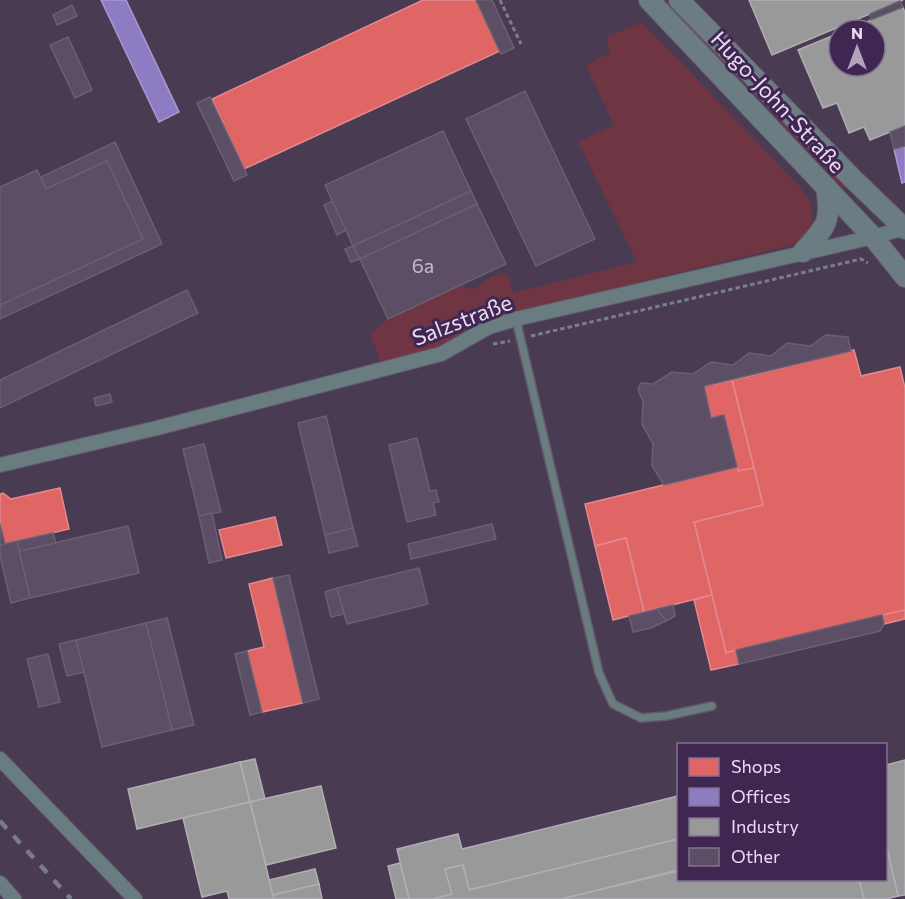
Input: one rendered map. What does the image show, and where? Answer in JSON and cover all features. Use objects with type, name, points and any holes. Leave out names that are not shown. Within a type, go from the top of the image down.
[{"type":"main road","name":"Hugo-John-Straße","points":[[649,0],[873,237],[905,277]]},
{"type":"main road","name":"Hugo-John-Straße","points":[[679,0],[853,179],[905,228]]},
{"type":"main road","points":[[803,252],[825,227],[830,208],[825,187]]},
{"type":"street","name":"Salzstraße","points":[[0,465],[158,431],[441,354],[489,327],[516,319],[905,228]]},
{"type":"street","points":[[0,759],[135,899]]},
{"type":"street","points":[[0,883],[14,899]]},
{"type":"lane","points":[[516,319],[599,673],[613,704],[641,718],[666,716],[712,706]]},
{"type":"path","points":[[500,0],[521,44]]},
{"type":"path","points":[[487,345],[861,259]]},
{"type":"shaded area","points":[[663,0],[669,0],[733,67],[733,70],[730,70]]},
{"type":"shaded area","points":[[642,22],[799,186],[811,203],[812,220],[817,222],[800,243],[474,323],[442,345],[382,364],[370,335],[388,319],[462,284],[465,289],[469,287],[472,290],[491,277],[507,273],[513,293],[637,262],[578,142],[614,125],[586,65],[610,53],[606,37]]},
{"type":"shaded area","points":[[777,114],[846,186],[845,188],[776,118]]},
{"type":"building: Shops","points":[[423,0],[476,0],[500,51],[244,169],[212,99]]},
{"type":"building: Shops","points":[[854,350],[861,376],[900,367],[905,388],[905,610],[726,653],[694,522],[763,505],[732,380]]},
{"type":"building: Shops","points":[[732,380],[754,468],[738,471],[724,415],[711,418],[704,386]]},
{"type":"building: Shops","points":[[737,467],[738,471],[754,468],[763,505],[694,522],[712,595],[644,612],[626,538],[595,546],[585,504]]},
{"type":"building: Shops","points":[[60,488],[69,529],[5,544],[0,524],[0,494],[3,493],[11,499]]},
{"type":"building: Shops","points":[[275,517],[282,545],[226,558],[219,530]]},
{"type":"building: Shops","points":[[626,538],[644,612],[613,620],[595,546]]},
{"type":"building: Shops","points":[[273,578],[303,703],[262,712],[247,651],[264,647],[249,584]]},
{"type":"building: Shops","points":[[712,595],[726,653],[736,650],[739,664],[711,670],[694,600]]},
{"type":"building: Shops","points":[[905,610],[905,619],[884,624],[882,615]]},
{"type":"building: Offices","points":[[101,0],[126,0],[179,112],[159,122]]},
{"type":"building: Offices","points":[[905,146],[905,182],[902,183],[894,149]]},
{"type":"building: Industry","points":[[749,0],[903,0],[860,18],[827,18],[827,32],[772,55]]},
{"type":"building: Industry","points":[[903,7],[905,13],[905,126],[870,140],[864,127],[849,133],[837,103],[823,108],[798,50],[827,38],[827,78],[887,78],[887,18],[876,18]]},
{"type":"building: Industry","points":[[255,759],[265,799],[250,802],[240,762]]},
{"type":"building: Industry","points":[[905,760],[905,895],[898,896],[887,848],[887,765]]},
{"type":"building: Industry","points":[[240,762],[250,802],[137,829],[128,789]]},
{"type":"building: Industry","points":[[321,786],[336,848],[266,865],[250,802]]},
{"type":"building: Industry","points":[[677,796],[677,839],[469,890],[463,865],[445,869],[452,894],[433,899],[409,899],[397,849],[458,834],[462,849]]},
{"type":"building: Industry","points":[[250,802],[274,899],[229,899],[227,891],[202,897],[183,818]]},
{"type":"building: Industry","points":[[677,839],[677,870],[561,899],[433,899],[452,894],[445,869],[463,865],[469,890]]},
{"type":"building: Industry","points":[[887,848],[898,896],[887,899],[864,899],[859,881],[887,881]]},
{"type":"building: Industry","points":[[400,863],[409,899],[396,899],[388,866]]},
{"type":"building: Industry","points":[[315,869],[319,884],[273,895],[269,880]]},
{"type":"building: Industry","points":[[677,871],[677,881],[859,881],[864,899],[562,899]]},
{"type":"building: Industry","points":[[319,884],[322,899],[274,899],[273,895]]},
{"type":"building: Other","points":[[476,0],[492,0],[514,48],[501,54]]},
{"type":"building: Other","points":[[900,1],[903,7],[876,18],[871,18],[870,14]]},
{"type":"building: Other","points":[[72,5],[77,16],[57,25],[53,15]]},
{"type":"building: Other","points":[[68,37],[92,90],[75,98],[50,45]]},
{"type":"building: Other","points":[[525,91],[595,239],[536,266],[466,119]]},
{"type":"building: Other","points":[[210,97],[247,175],[234,181],[197,103]]},
{"type":"building: Other","points":[[905,126],[905,146],[894,149],[890,132]]},
{"type":"building: Other","points":[[443,131],[471,191],[353,246],[325,185]]},
{"type":"building: Other","points":[[115,142],[162,244],[0,319],[0,305],[143,239],[107,161],[46,189],[41,177]]},
{"type":"building: Other","points":[[107,161],[143,239],[0,305],[0,187],[37,170],[46,189]]},
{"type":"building: Other","points":[[471,191],[477,204],[360,259],[353,246]]},
{"type":"building: Other","points":[[332,201],[346,230],[337,235],[324,205]]},
{"type":"building: Other","points":[[477,204],[506,264],[388,319],[360,259]]},
{"type":"building: Other","points":[[353,246],[360,259],[351,262],[345,249]]},
{"type":"building: Other","points":[[187,290],[198,313],[0,408],[0,380]]},
{"type":"building: Other","points":[[826,335],[848,337],[851,351],[704,386],[711,418],[724,415],[737,467],[664,485],[652,466],[653,444],[642,424],[643,402],[638,389],[641,383],[653,384],[672,372],[693,374],[711,362],[733,365],[749,353],[771,356],[787,343],[810,346]]},
{"type":"building: Other","points":[[110,394],[112,402],[96,406],[94,398]]},
{"type":"building: Other","points":[[326,416],[353,528],[325,535],[298,423]]},
{"type":"building: Other","points":[[417,438],[430,491],[436,490],[439,502],[433,503],[436,515],[407,522],[389,445]]},
{"type":"building: Other","points":[[204,444],[221,512],[199,516],[183,449]]},
{"type":"building: Other","points":[[212,513],[222,560],[209,563],[199,516]]},
{"type":"building: Other","points":[[0,524],[5,544],[0,545]]},
{"type":"building: Other","points":[[492,524],[496,539],[411,559],[408,544]]},
{"type":"building: Other","points":[[128,526],[139,573],[30,598],[19,551]]},
{"type":"building: Other","points":[[353,528],[358,546],[329,553],[325,535]]},
{"type":"building: Other","points":[[53,533],[56,543],[19,551],[17,541]]},
{"type":"building: Other","points":[[17,541],[30,598],[11,603],[0,556],[0,545]]},
{"type":"building: Other","points":[[419,568],[428,604],[347,624],[337,588]]},
{"type":"building: Other","points":[[289,575],[319,699],[303,703],[273,578]]},
{"type":"building: Other","points":[[337,588],[344,614],[331,617],[325,592]]},
{"type":"building: Other","points":[[673,605],[675,616],[666,621],[657,609]]},
{"type":"building: Other","points":[[657,609],[666,621],[651,628],[633,632],[629,616]]},
{"type":"building: Other","points":[[882,615],[884,624],[880,631],[739,664],[736,650]]},
{"type":"building: Other","points":[[167,618],[194,725],[172,730],[146,623]]},
{"type":"building: Other","points":[[146,623],[172,730],[102,747],[76,640]]},
{"type":"building: Other","points":[[76,640],[84,672],[67,676],[59,644]]},
{"type":"building: Other","points":[[247,651],[262,712],[250,715],[235,654]]},
{"type":"building: Other","points":[[48,654],[60,702],[39,707],[27,659]]},
{"type":"railway","points":[[0,821],[71,899]]}]
